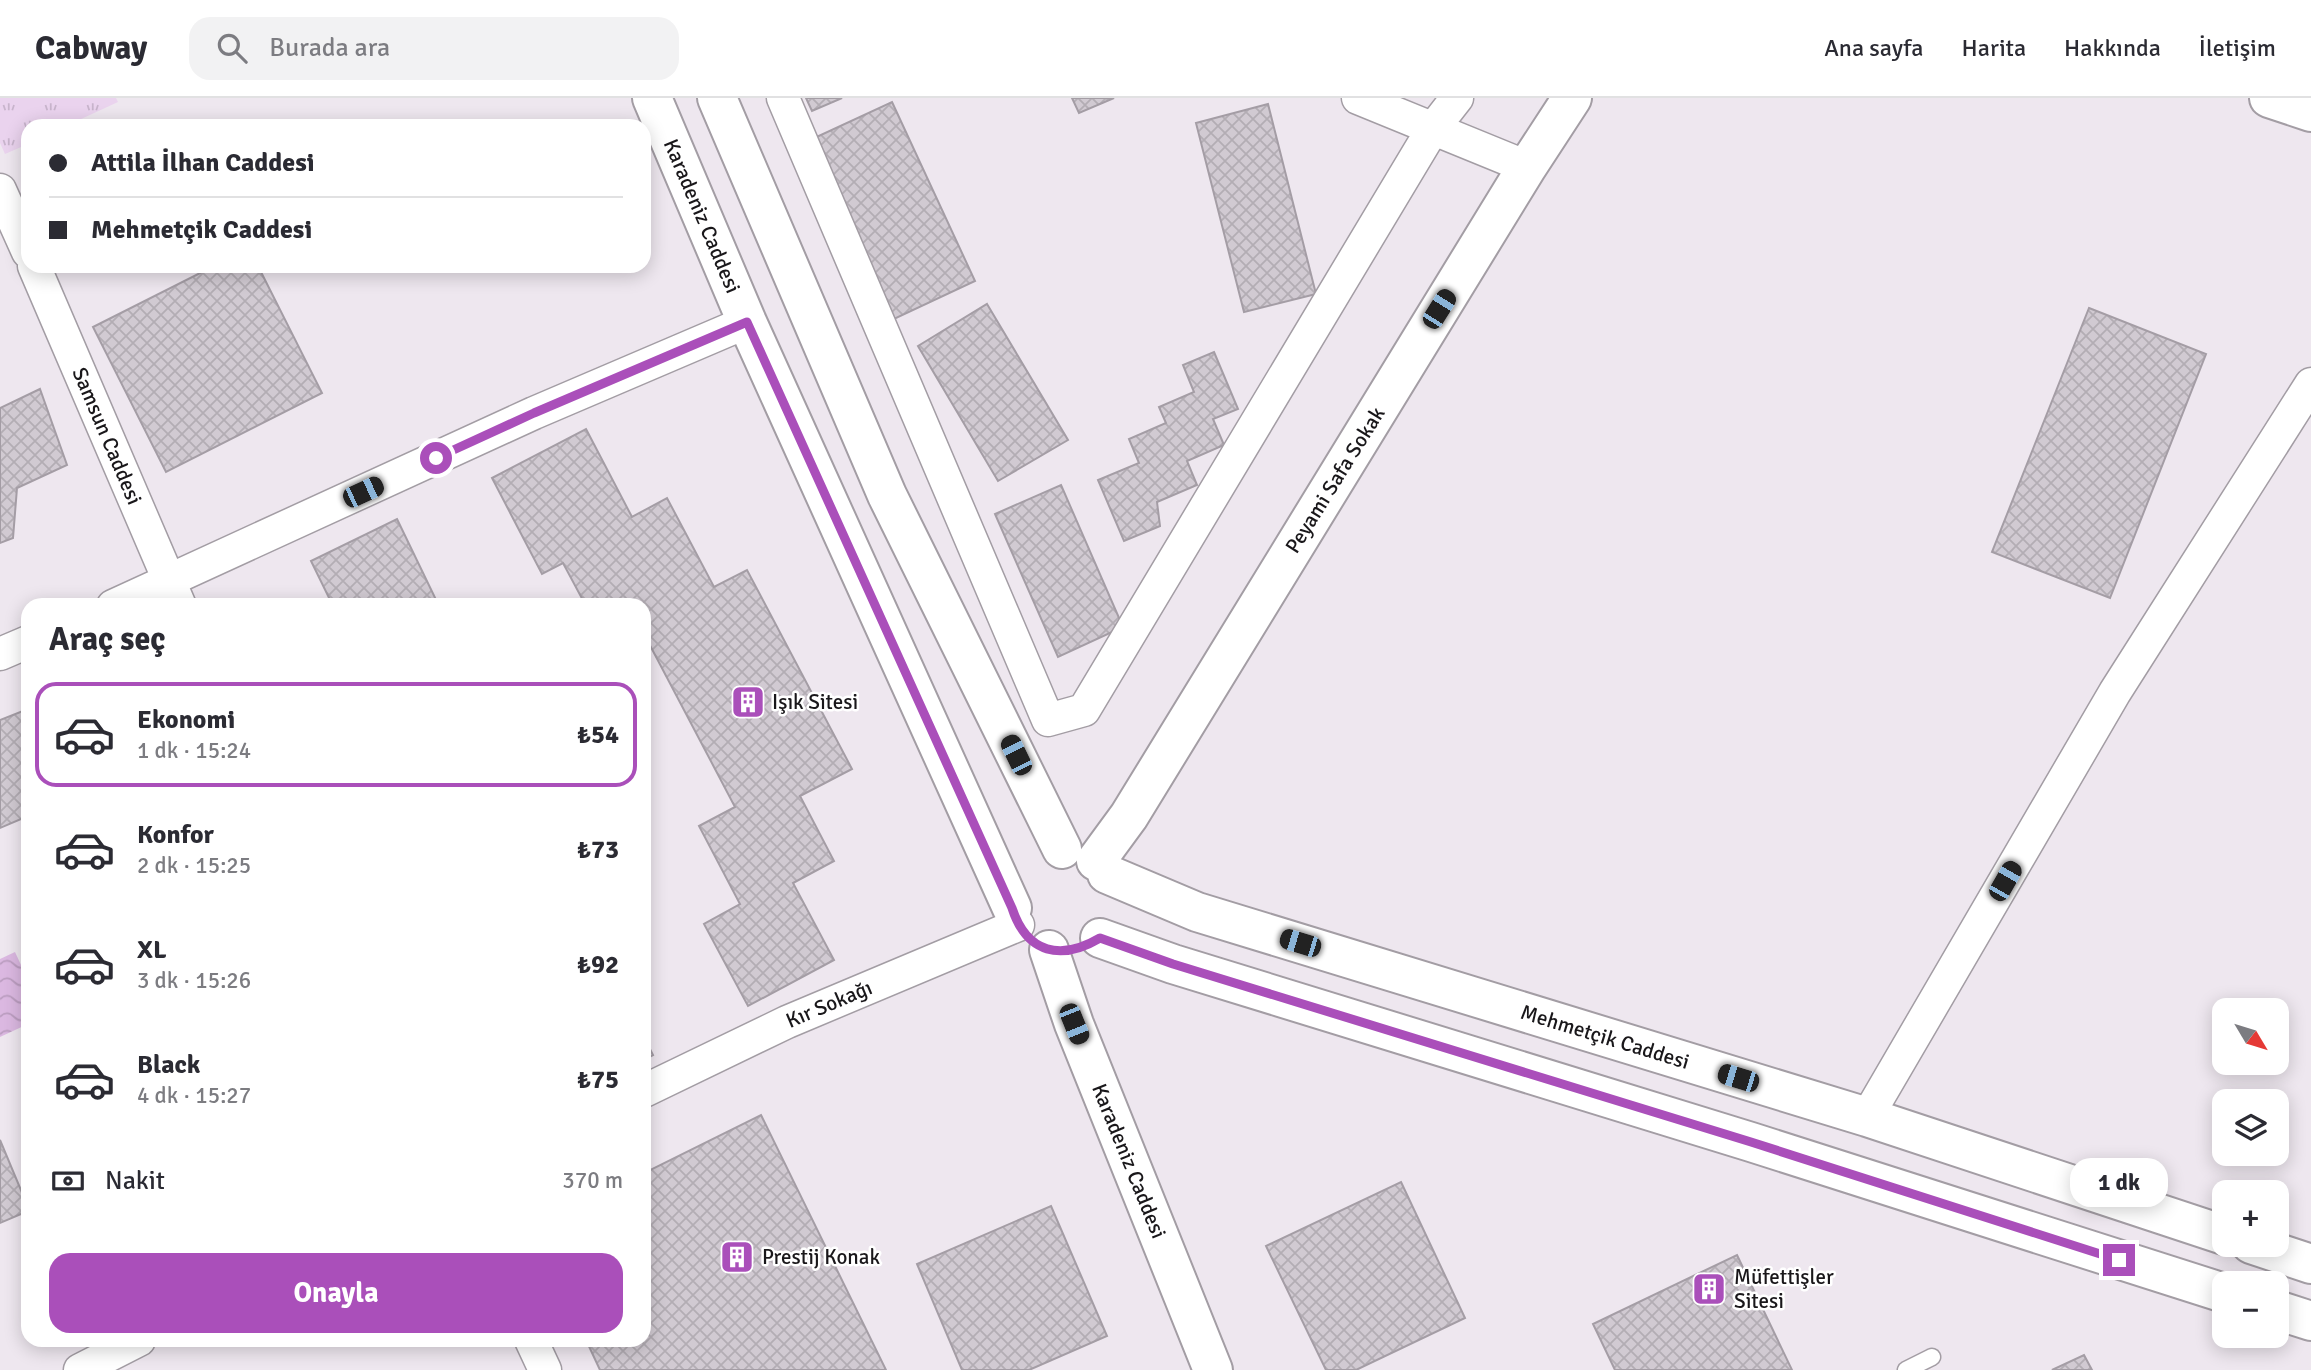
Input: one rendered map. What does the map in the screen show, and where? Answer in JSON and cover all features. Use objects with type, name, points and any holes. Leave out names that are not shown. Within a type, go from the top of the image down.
[{"type":"main road","name":"Karadeniz Caddesi","points":[[652,98],[747,322],[1015,917]]},
{"type":"main road","points":[[717,98],[887,495],[1088,861],[1114,891],[1114,909],[1110,923],[1100,938],[1085,947],[1067,952],[1049,950],[1033,943],[1015,917],[1013,890],[1019,876],[1030,862],[1045,853],[1088,861]]},
{"type":"main road","name":"Peyami Safa Sokak","points":[[1088,861],[1129,816],[1572,98]]},
{"type":"main road","points":[[2269,98],[2311,112]]},
{"type":"main road","name":"Mehmetçik Caddesi","points":[[1088,861],[1197,912],[1867,1117],[2212,1231]]},
{"type":"main road","points":[[1100,938],[1186,968],[1751,1142],[2212,1289]]},
{"type":"main road","name":"Karadeniz Caddesi","points":[[1049,950],[1074,1024],[1213,1370]]},
{"type":"main road","points":[[2289,1257],[2311,1264]]},
{"type":"main road","points":[[2289,1314],[2311,1321]]},
{"type":"street","points":[[783,98],[1048,720],[1084,710],[1432,130],[1457,98]]},
{"type":"street","points":[[1358,98],[1527,167]]},
{"type":"street","points":[[0,190],[21,237]]},
{"type":"street","name":"Samsun Caddesi","points":[[37,273],[174,594]]},
{"type":"street","points":[[154,598],[174,594],[534,413],[747,322]]},
{"type":"street","points":[[1867,1117],[2115,692],[2311,384]]},
{"type":"street","points":[[0,654],[21,645]]},
{"type":"street","name":"Kır Sokağı","points":[[651,1088],[1015,917]]},
{"type":"street","points":[[80,1370],[125,1347]]},
{"type":"street","points":[[534,1347],[545,1370]]},
{"type":"lane","points":[[1906,1370],[1933,1357]]},
{"type":"green space","points":[[0,98],[116,98],[118,102],[81,119],[21,119],[21,147],[5,154],[0,143]]},
{"type":"water","points":[[15,952],[21,965],[21,1027],[0,1037],[0,959]]},
{"type":"building","points":[[806,98],[842,98],[812,111]]},
{"type":"building","points":[[1072,98],[1114,98],[1079,113]]},
{"type":"building","points":[[892,102],[975,281],[894,319],[810,140]]},
{"type":"building","points":[[1268,104],[1316,294],[1244,312],[1196,123]]},
{"type":"building","points":[[200,273],[262,273],[322,393],[166,472],[93,327]]},
{"type":"building","points":[[987,304],[1068,440],[998,481],[918,346]]},
{"type":"building","points":[[2089,308],[2206,354],[2110,598],[1992,552]]},
{"type":"building","points":[[1214,352],[1238,409],[1213,419],[1224,445],[1187,461],[1197,485],[1157,502],[1160,526],[1124,541],[1098,480],[1139,463],[1129,439],[1166,423],[1159,407],[1194,392],[1183,365]]},
{"type":"building","points":[[40,389],[67,465],[17,488],[13,538],[0,543],[0,408]]},
{"type":"building","name":"Işık Sitesi","points":[[586,429],[632,517],[667,498],[714,587],[747,570],[852,769],[800,796],[834,861],[793,883],[834,960],[748,1006],[704,924],[740,904],[699,826],[735,807],[651,647],[651,598],[582,598],[563,563],[542,574],[492,478]]},
{"type":"building","points":[[1061,485],[1123,627],[1058,657],[995,514]]},
{"type":"building","points":[[397,519],[435,598],[329,598],[311,561]]},
{"type":"building","points":[[21,712],[21,819],[0,828],[0,720]]},
{"type":"building","name":"Prestij Konak","points":[[761,1115],[886,1370],[600,1370],[589,1347],[651,1347],[651,1170]]},
{"type":"building","points":[[0,1140],[21,1190],[21,1214],[0,1223]]},
{"type":"building","points":[[1401,1182],[1465,1318],[1356,1370],[1326,1370],[1266,1246]]},
{"type":"building","points":[[1051,1206],[1107,1336],[1029,1370],[962,1370],[917,1264]]},
{"type":"building","name":"Müfettişler Sitesi","points":[[1737,1255],[1792,1370],[1615,1370],[1593,1324]]},
{"type":"building","points":[[2084,1355],[2092,1370],[2052,1370]]},
{"type":"place","name":"Işık Sitesi","points":[[748,702]]},
{"type":"place","name":"Prestij Konak","points":[[737,1257]]},
{"type":"place","name":"Müfettişler Sitesi","points":[[1709,1289]]},
{"type":"route","points":[[436,458],[747,322],[1018,925],[1033,943],[1049,950],[1067,952],[1085,947],[1100,938],[1173,964],[1751,1142],[2119,1260]]}]
